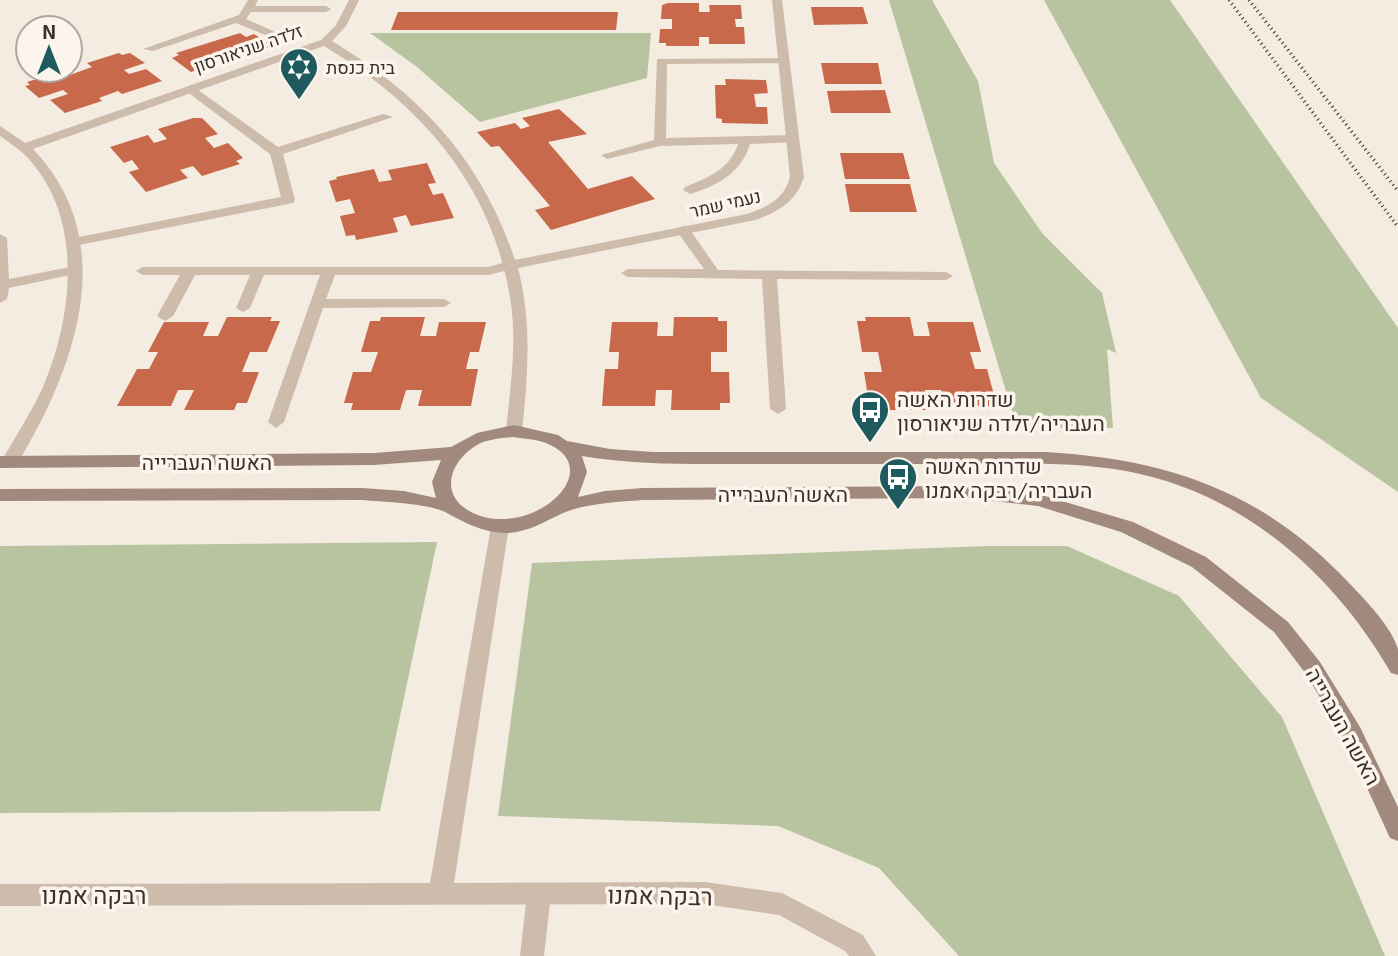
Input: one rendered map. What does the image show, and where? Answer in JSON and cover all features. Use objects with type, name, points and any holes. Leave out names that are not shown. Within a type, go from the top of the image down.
[{"type":"street","points":[[325,41],[341,26],[354,0]]},
{"type":"street","name":"נעמי שמר","points":[[144,271],[489,271],[750,217],[780,204],[795,189],[797,177],[777,0]]},
{"type":"street","points":[[149,49],[243,17],[251,4],[326,9]]},
{"type":"street","points":[[236,19],[280,38]]},
{"type":"street","name":"זלדה שניאורסון","points":[[23,148],[325,41],[398,91],[433,125],[461,162],[483,200],[510,265],[521,338],[514,430]]},
{"type":"street","points":[[660,142],[661,61],[784,61]]},
{"type":"street","points":[[74,242],[288,200],[276,152],[190,89]]},
{"type":"street","points":[[276,152],[387,117]]},
{"type":"street","points":[[0,130],[30,154],[60,196],[74,242],[75,270],[75,306],[55,377],[5,462]]},
{"type":"street","points":[[607,155],[660,142],[792,139]]},
{"type":"street","points":[[690,190],[732,168],[741,156],[745,140]]},
{"type":"street","points":[[683,230],[714,274]]},
{"type":"street","points":[[0,237],[1,289],[75,270]]},
{"type":"street","points":[[165,316],[191,271]]},
{"type":"street","points":[[243,308],[259,271]]},
{"type":"street","points":[[276,422],[328,271]]},
{"type":"street","points":[[628,273],[946,276]]},
{"type":"street","points":[[769,274],[778,409]]},
{"type":"street","points":[[317,304],[444,303]]},
{"type":"street","points":[[514,430],[552,438],[566,447],[576,458],[580,476],[572,494],[561,508],[543,518],[522,524],[480,524],[462,517],[449,507],[442,494],[440,480],[445,466],[455,453],[472,441],[514,430]]},
{"type":"street","name":"האשה העברייה","points":[[566,447],[610,455],[653,458],[1045,458],[1097,461],[1149,470],[1202,488],[1283,533],[1314,558],[1350,596],[1383,637],[1398,667]]},
{"type":"street","name":"האשה העברייה","points":[[5,462],[374,459],[455,453]]},
{"type":"street","name":"האשה העברייה","points":[[561,508],[605,498],[643,494],[965,492],[1038,500],[1127,527],[1199,562],[1281,627],[1313,668],[1352,733],[1398,831]]},
{"type":"street","name":"האשה העברייה","points":[[0,495],[362,494],[404,498],[449,507]]},
{"type":"street","points":[[440,894],[500,526]]},
{"type":"street","name":"רבקה אמנו","points":[[0,895],[705,893],[782,904],[854,943],[864,956]]},
{"type":"street","points":[[532,956],[539,894]]},
{"type":"green space","points":[[889,0],[932,0],[978,81],[994,163],[1042,233],[1102,293],[1116,353],[1107,349],[1113,428],[1017,428]]},
{"type":"green space","points":[[1044,0],[1170,0],[1398,328],[1398,492],[1261,398]]},
{"type":"green space","points":[[370,33],[651,33],[647,78],[480,122],[417,67]]},
{"type":"green space","points":[[437,542],[380,811],[0,813],[0,546]]},
{"type":"green space","points":[[988,546],[1067,546],[1179,596],[1282,717],[1385,956],[959,956],[879,868],[778,826],[498,816],[532,563]]},
{"type":"building","points":[[699,3],[699,12],[710,12],[709,5],[741,5],[742,19],[735,19],[736,27],[744,27],[745,44],[709,44],[709,37],[699,37],[699,46],[666,46],[666,43],[659,43],[660,29],[672,29],[672,19],[661,19],[662,5]]},
{"type":"building","points":[[811,7],[863,7],[868,24],[814,25]]},
{"type":"building","points":[[398,12],[618,12],[616,30],[391,30]]},
{"type":"building","points":[[240,33],[246,37],[254,34],[273,46],[248,55],[241,50],[214,59],[219,62],[191,72],[172,58],[179,55],[176,53]]},
{"type":"building","points":[[119,53],[130,53],[145,63],[124,70],[129,74],[146,69],[162,81],[122,94],[118,91],[99,98],[102,101],[65,113],[50,100],[68,94],[63,90],[39,98],[25,86],[84,84],[84,70],[92,67],[87,63]]},
{"type":"building","points":[[821,63],[878,63],[882,84],[825,84]]},
{"type":"building","points":[[725,79],[766,80],[768,93],[754,94],[756,107],[767,107],[768,124],[722,123],[722,119],[716,118],[715,85],[726,85]]},
{"type":"building","points":[[885,90],[891,113],[831,113],[827,91]]},
{"type":"building","points":[[559,109],[587,134],[548,142],[588,189],[632,176],[655,199],[551,230],[535,210],[550,206],[499,146],[491,147],[477,132],[515,123],[521,129],[530,126],[522,118]]},
{"type":"building","points":[[193,118],[202,118],[218,134],[205,138],[214,148],[228,143],[243,158],[236,161],[240,164],[202,176],[193,166],[180,170],[188,178],[146,192],[129,172],[139,169],[132,160],[124,163],[110,147],[148,135],[154,143],[167,139],[158,129]]},
{"type":"building","points":[[840,153],[903,153],[910,179],[845,179]]},
{"type":"building","points":[[427,163],[436,183],[428,184],[433,195],[443,193],[454,218],[411,226],[406,215],[393,218],[398,232],[356,240],[355,235],[346,236],[340,216],[355,213],[350,199],[336,202],[329,181],[374,169],[379,182],[392,180],[388,170]]},
{"type":"building","points":[[845,184],[910,184],[917,212],[850,212]]},
{"type":"building","points":[[227,317],[272,317],[270,321],[280,321],[267,352],[250,352],[242,372],[259,372],[247,403],[237,403],[234,410],[184,410],[194,390],[178,390],[171,406],[117,406],[137,369],[149,369],[158,352],[148,352],[164,322],[209,322],[203,336],[218,336]]},
{"type":"building","points":[[381,317],[425,317],[420,336],[436,336],[439,322],[486,322],[479,352],[470,352],[466,369],[478,369],[471,406],[418,406],[422,390],[406,390],[400,410],[351,410],[353,403],[344,403],[353,372],[371,372],[378,352],[361,352],[370,321],[380,321]]},
{"type":"building","points":[[674,317],[718,317],[718,321],[727,321],[727,352],[711,352],[711,372],[729,372],[730,403],[720,403],[720,410],[671,410],[672,390],[656,390],[655,406],[602,406],[605,369],[618,369],[619,352],[609,352],[612,322],[658,322],[657,336],[673,336]]},
{"type":"building","points":[[865,317],[910,317],[914,336],[930,336],[927,322],[973,322],[981,352],[970,352],[975,369],[987,369],[997,406],[944,406],[941,390],[925,390],[929,410],[880,410],[878,403],[869,403],[864,372],[882,372],[878,352],[862,352],[857,321],[866,321]]},
{"type":"railway","points":[[1229,0],[1398,227]]},
{"type":"railway","points":[[1249,0],[1398,191]]},
{"type":"place","name":"בית כנסת","points":[[299,101]]},
{"type":"place","name":"שדרות האשה העבריה/זלדה שניאורסון","points":[[870,444]]},
{"type":"place","name":"שדרות האשה העבריה/רבקה אמנו","points":[[898,511]]}]
